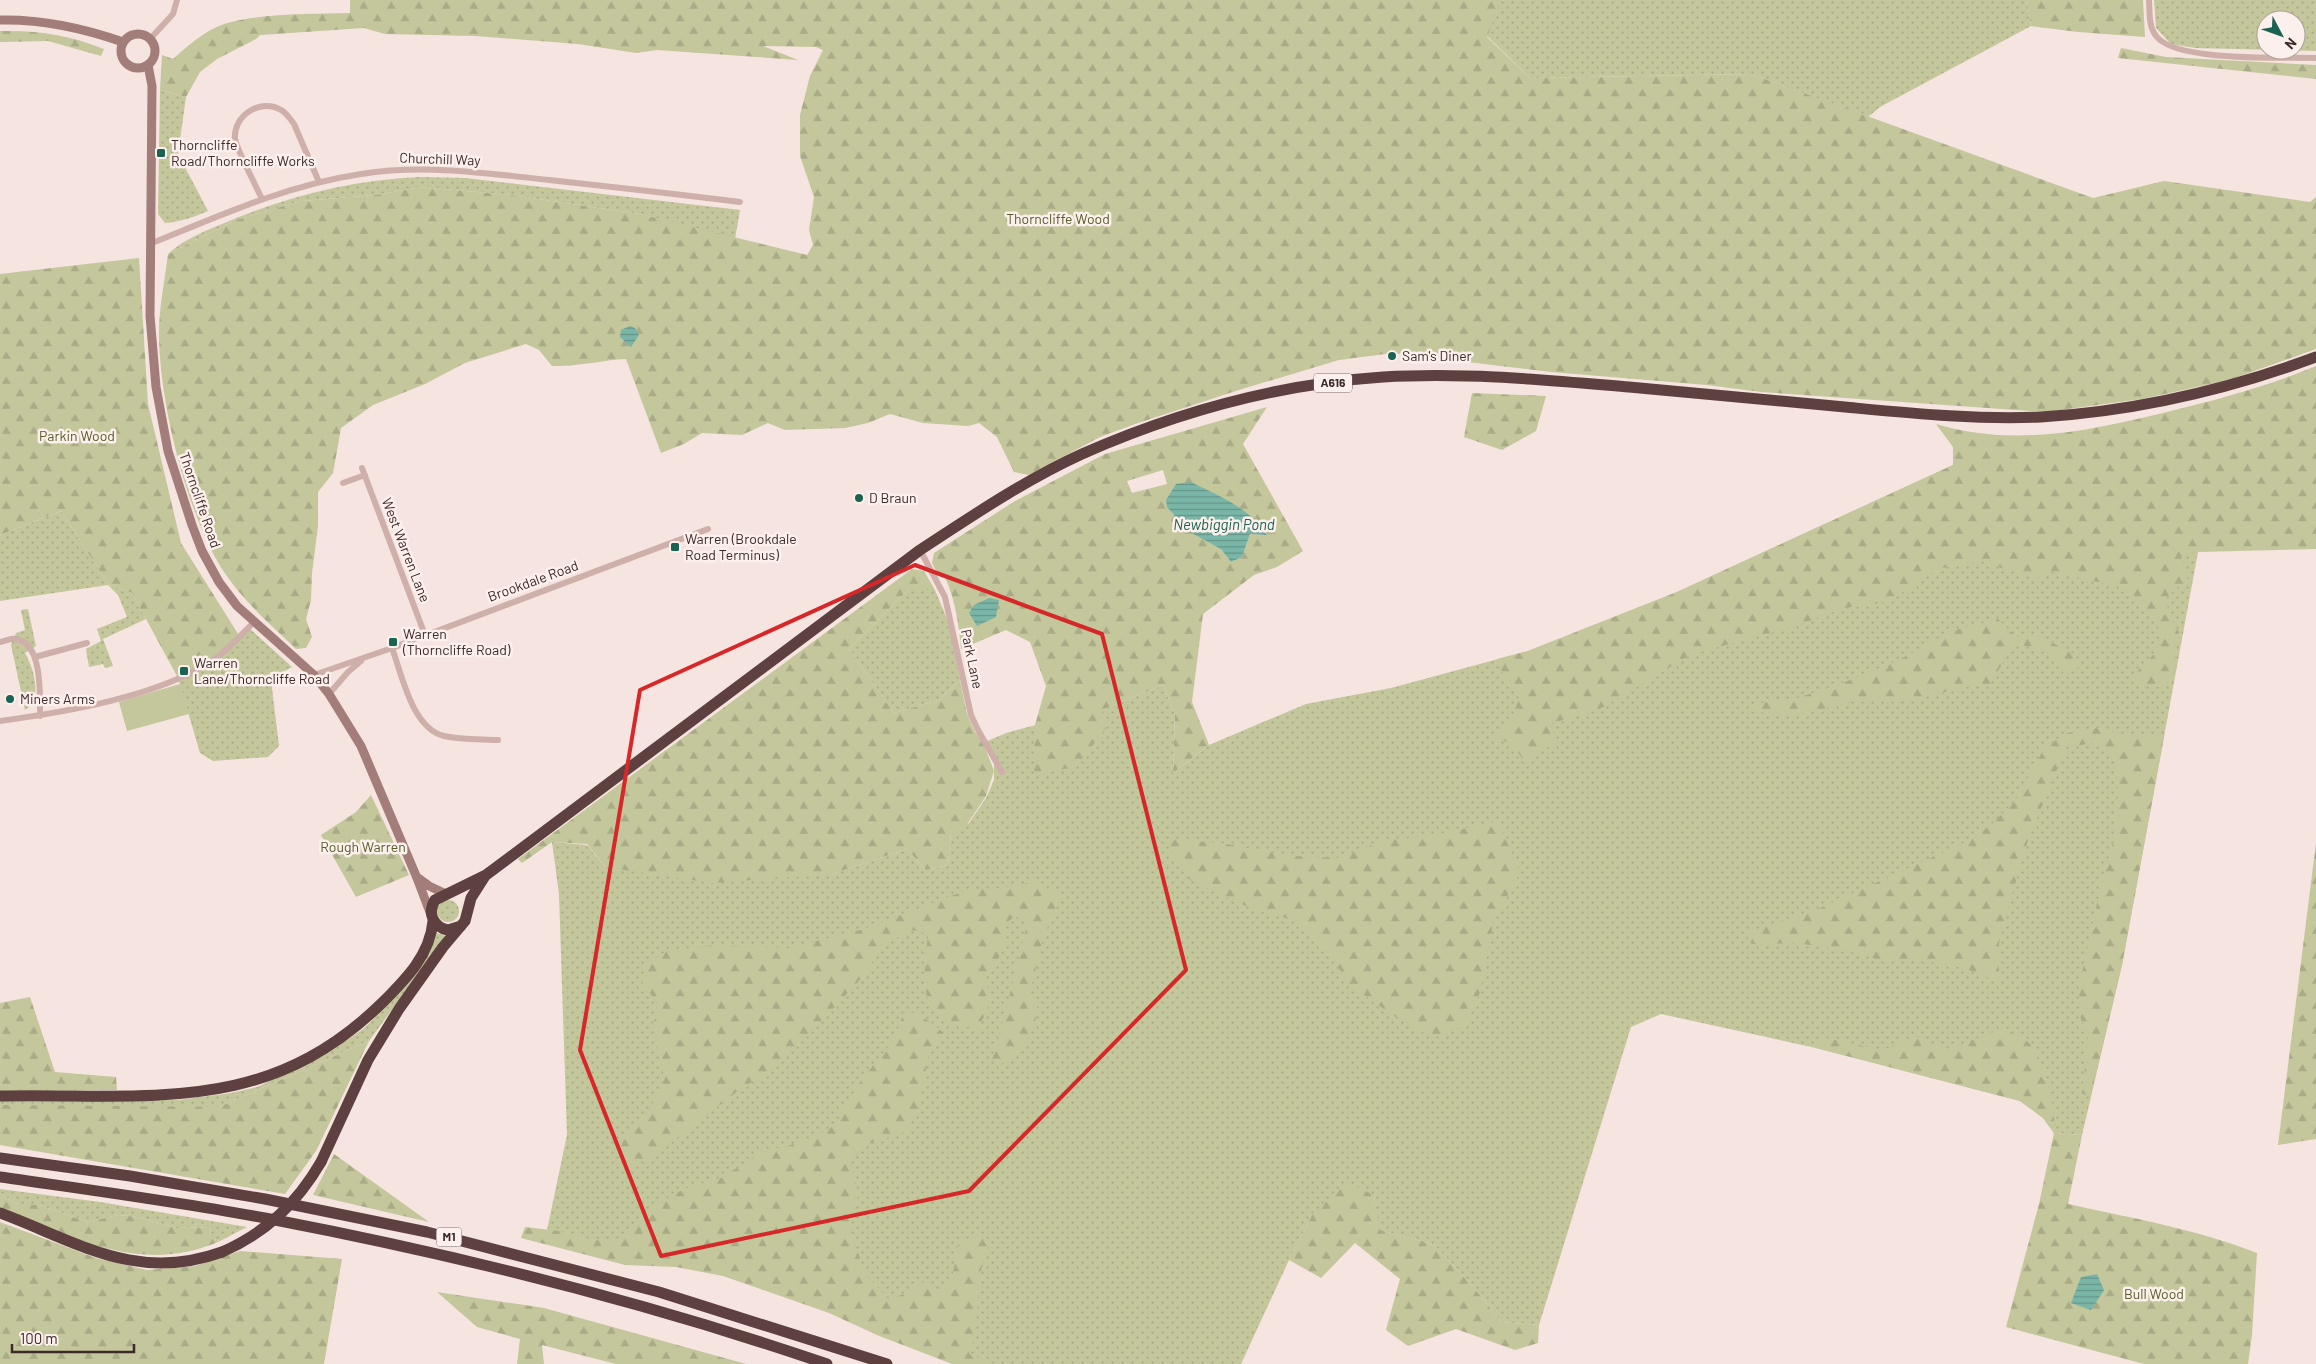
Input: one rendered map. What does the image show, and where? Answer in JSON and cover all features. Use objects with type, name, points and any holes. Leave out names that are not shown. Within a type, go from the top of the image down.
[{"type":"highway","name":"A616","points":[[432,918],[431,907],[435,900],[486,875],[920,550],[985,508],[1080,455],[1151,426],[1208,408],[1263,394],[1378,378],[1484,376],[1901,412],[2038,417],[2095,412],[2174,400],[2257,379],[2316,357]]},
{"type":"highway","name":"A616","points":[[461,926],[468,916],[467,908],[474,891],[486,875]]},
{"type":"highway","points":[[447,894],[460,897],[467,908]]},
{"type":"highway","points":[[432,918],[437,926],[448,930],[461,926]]},
{"type":"highway","points":[[0,1096],[171,1096],[236,1087],[270,1076],[297,1064],[331,1045],[371,1014],[419,962],[430,939],[432,918]]},
{"type":"highway","points":[[0,1213],[95,1252],[127,1260],[156,1263],[192,1261],[222,1252],[253,1236],[285,1212],[305,1188],[321,1162],[372,1054],[399,1009],[443,947],[461,926]]},
{"type":"highway","name":"M1","points":[[0,1158],[130,1176],[246,1196],[427,1232],[659,1292],[887,1364]]},
{"type":"highway","name":"M1","points":[[0,1177],[269,1219],[439,1255],[628,1303],[828,1364]]},
{"type":"street","points":[[150,39],[173,14],[177,0]]},
{"type":"street","points":[[2150,0],[2152,28],[2161,42],[2173,48],[2196,53],[2316,58]]},
{"type":"street","points":[[0,20],[38,20],[123,42]]},
{"type":"street","points":[[134,34],[144,35],[150,39],[155,52],[148,65],[137,68],[126,64],[121,54],[123,42],[134,34]]},
{"type":"street","name":"Thorncliffe Road","points":[[148,65],[152,86],[150,316],[156,387],[168,451],[202,552],[219,582],[254,622],[314,675],[329,694],[361,746],[418,878],[432,918]]},
{"type":"street","points":[[262,199],[236,139],[239,122],[252,108],[272,106],[288,116],[294,124],[319,182]]},
{"type":"street","name":"Churchill Way","points":[[150,244],[262,199],[319,182],[362,174],[422,169],[475,172],[740,202]]},
{"type":"street","name":"West Warren Lane","points":[[362,468],[425,635]]},
{"type":"street","points":[[344,483],[365,475]]},
{"type":"street","name":"Brookdale Road","points":[[314,675],[392,648],[708,529]]},
{"type":"street","name":"Park Lane","points":[[920,550],[945,598],[958,649],[971,715],[1002,772]]},
{"type":"street","points":[[0,721],[58,712],[120,697],[178,678],[211,661],[228,648],[254,622]]},
{"type":"street","points":[[0,642],[16,639],[23,641],[28,645],[35,657],[40,684],[40,716]]},
{"type":"street","points":[[35,657],[87,643]]},
{"type":"street","points":[[392,648],[412,703],[425,726],[443,736],[498,740]]},
{"type":"street","name":"Brookdale Road","points":[[329,694],[348,672],[366,657]]},
{"type":"street","points":[[418,878],[429,886],[447,894]]},
{"type":"highlighted area","points":[[915,565],[1102,634],[1186,970],[969,1191],[661,1256],[580,1050],[640,690]]},
{"type":"green space","name":"Thorncliffe Wood","points":[[350,0],[1501,0],[1487,37],[1530,78],[1751,74],[2093,198],[2164,181],[2310,202],[2316,197],[2316,349],[2229,380],[2142,399],[2046,412],[1761,392],[1707,385],[1551,372],[1393,353],[1339,360],[1135,424],[1100,437],[1029,475],[1014,472],[997,437],[979,423],[968,426],[923,423],[890,414],[868,423],[845,428],[785,430],[768,423],[742,435],[702,433],[684,444],[661,453],[626,359],[552,366],[539,350],[526,344],[465,363],[425,384],[373,405],[341,428],[333,473],[318,492],[318,526],[312,573],[311,600],[306,619],[312,637],[306,648],[296,649],[247,601],[222,569],[209,545],[186,487],[169,422],[160,360],[160,313],[168,254],[236,220],[301,201],[376,195],[421,187],[511,195],[640,214],[807,255],[813,245],[809,230],[814,197],[800,156],[800,115],[810,76],[823,50],[816,47],[763,46],[798,60],[657,50],[636,53],[578,44],[475,36],[385,34],[364,28],[260,35],[256,39],[217,59],[200,72],[186,97],[160,90],[162,55],[173,59],[197,39],[217,27],[238,20],[269,16],[350,13]]},
{"type":"green space","points":[[1499,0],[2027,0],[2031,26],[1880,107],[1868,117],[1751,74],[1530,78],[1485,34]]},
{"type":"green space","points":[[2027,0],[2143,0],[2145,37],[2031,26]]},
{"type":"green space","points":[[2154,0],[2316,0],[2316,51],[2306,51],[2306,10],[2256,10],[2256,50],[2195,48],[2171,44],[2156,28]]},
{"type":"green space","points":[[0,31],[27,31],[53,34],[79,40],[104,49],[101,56],[48,41],[0,42]]},
{"type":"green space","points":[[2121,48],[2166,57],[2316,65],[2316,79],[2118,58]]},
{"type":"green space","points":[[160,90],[186,97],[178,154],[208,211],[187,219],[165,223],[158,214]]},
{"type":"green space","points":[[419,177],[465,178],[740,210],[735,239],[640,214],[511,195],[421,187],[376,195],[301,201],[236,220],[168,254],[187,240],[208,230],[246,214],[294,198],[343,186]]},
{"type":"green space","name":"Parkin Wood","points":[[139,258],[148,404],[181,543],[240,637],[228,648],[178,678],[132,593],[108,584],[61,511],[0,535],[0,274]]},
{"type":"green space","points":[[2316,366],[2316,549],[2198,552],[2181,557],[2189,575],[2167,597],[2168,614],[2179,632],[2172,682],[2165,687],[2135,686],[2132,677],[2154,654],[2162,636],[2156,623],[2139,600],[2121,587],[2047,571],[2037,579],[1983,562],[1941,568],[1887,602],[1844,608],[1793,627],[1692,654],[1598,710],[1552,723],[1555,743],[1524,761],[1512,744],[1493,737],[1513,717],[1519,696],[1503,674],[1497,659],[1528,651],[1677,592],[1953,465],[1953,447],[1936,424],[1995,435],[2054,434],[2083,430],[2142,418],[2226,397],[2280,380]]},
{"type":"green space","points":[[1472,393],[1546,396],[1536,431],[1502,450],[1464,437]]},
{"type":"green space","points":[[1267,407],[1243,444],[1303,551],[1277,567],[1254,575],[1203,614],[1192,702],[1209,745],[1173,773],[1175,715],[1163,685],[1102,710],[1106,728],[1077,766],[1034,776],[1035,725],[1046,686],[1030,642],[1006,630],[961,649],[954,603],[945,577],[938,575],[932,563],[934,553],[1015,501],[1105,454]],"holes":[[[1163,470],[1167,484],[1132,493],[1127,481]],[[1260,524],[1267,535],[1250,534],[1242,557],[1231,562],[1221,549]]]},
{"type":"green space","points":[[1953,465],[2198,552],[2122,965],[2082,1135],[2054,1133],[2043,1118],[2020,1101],[1816,1048],[1661,1014],[1631,1027],[1539,1325],[1501,1322],[1472,1285],[1433,1244],[1379,1230],[1374,1195],[1313,1213],[1241,1364],[979,1364],[723,1256],[546,1235],[567,1135],[559,894],[552,842],[587,845],[605,867],[832,874],[907,849],[926,870],[948,865],[951,834],[969,823],[986,798],[994,780],[994,764],[983,743],[1006,733],[1102,710],[1163,685],[1175,715],[1173,773],[1209,745],[1306,704],[1391,688],[1528,651],[1677,592]]},
{"type":"green space","points":[[61,511],[108,584],[132,593],[146,619],[103,639],[113,666],[105,668],[103,664],[89,667],[86,649],[101,641],[97,629],[127,617],[118,595],[108,585],[0,601],[0,535]]},
{"type":"green space","points":[[912,569],[924,571],[935,590],[908,590],[849,649],[894,713],[939,700],[960,680],[967,714],[975,732],[983,742],[994,771],[986,796],[966,826],[951,834],[948,865],[926,870],[907,849],[832,874],[712,883],[605,867],[587,844],[552,842],[522,863],[518,859]]},
{"type":"green space","points":[[908,590],[935,590],[950,626],[960,680],[939,700],[894,713],[849,649]]},
{"type":"green space","points":[[28,609],[36,646],[25,653],[34,675],[35,691],[31,705],[25,710],[11,645],[16,633],[25,630],[21,610]]},
{"type":"green space","points":[[1998,619],[2016,637],[2041,637],[2074,654],[2079,667],[2064,674],[2048,653],[2015,643],[1990,684],[1964,687],[1910,701],[1851,702],[1793,716],[1751,711],[1754,704],[1797,698],[1835,686],[1897,661],[1952,631]]},
{"type":"green space","points":[[249,628],[292,667],[281,673],[270,672],[279,746],[268,757],[213,761],[200,753],[178,678]]},
{"type":"green space","points":[[180,684],[189,714],[127,731],[119,702]]},
{"type":"green space","points":[[2096,728],[2127,735],[2164,737],[2122,965],[2090,1098],[2082,1093],[2088,1039],[2080,1016],[2079,987],[2102,880],[2113,843],[2118,801],[2117,771],[2110,750],[2095,743],[2066,747],[2028,840],[2011,898],[1999,943],[1999,982],[1964,968],[1926,961],[1884,961],[1848,951],[1797,943],[1752,944],[1745,933],[1816,910],[1970,840],[1992,824],[2016,800],[2045,747],[2067,733]]},
{"type":"green space","name":"Rough Warren","points":[[371,795],[409,875],[356,897],[321,835],[356,812]]},
{"type":"green space","points":[[1498,821],[1520,872],[1493,923],[1481,990],[1466,1025],[1433,1038],[1394,1016],[1351,986],[1319,940],[1296,921],[1250,908],[1190,880],[1174,860],[1168,839],[1222,843],[1289,856],[1342,858],[1380,841],[1435,835]]},
{"type":"green space","points":[[2316,843],[2316,1139],[2278,1145]]},
{"type":"green space","points":[[1036,881],[1060,896],[1043,939],[1030,992],[1038,1009],[1034,1026],[1023,1047],[1000,1065],[992,1059],[1027,924],[1016,916],[1007,922],[1004,949],[986,976],[990,1002],[978,1030],[948,1022],[938,1015],[931,1006],[925,983],[928,934],[912,930],[886,944],[858,982],[778,1066],[739,1090],[654,1156],[628,1166],[619,1157],[622,1140],[647,1112],[661,1090],[663,1071],[652,1025],[657,1006],[641,981],[648,963],[667,951],[714,945],[789,948],[864,929],[967,890],[1011,887]]},
{"type":"green space","points":[[448,900],[456,903],[459,911],[456,919],[448,922],[440,919],[437,911],[440,903]]},
{"type":"green space","points":[[437,933],[446,936],[369,1041],[219,1107],[0,1109],[0,1099],[179,1100],[231,1093],[257,1087],[327,1054],[363,1029],[386,1007],[425,959]]},
{"type":"green space","points":[[30,997],[55,1072],[116,1077],[117,1090],[0,1091],[0,1003]]},
{"type":"green space","points":[[904,1011],[920,1016],[934,1024],[942,1032],[942,1040],[929,1054],[918,1108],[907,1131],[863,1146],[851,1163],[858,1195],[850,1230],[866,1275],[889,1299],[907,1293],[922,1282],[940,1291],[952,1278],[958,1244],[980,1232],[989,1244],[979,1277],[976,1334],[969,1354],[994,1364],[952,1364],[877,1335],[829,1313],[723,1276],[676,1267],[625,1265],[521,1238],[525,1227],[559,1231],[583,1238],[611,1242],[631,1231],[648,1212],[672,1195],[689,1187],[721,1178],[765,1150],[788,1146],[815,1136],[834,1126],[860,1082],[896,1037]]},
{"type":"green space","points":[[2001,1029],[2020,1037],[2035,1050],[2040,1060],[2051,1099],[2054,1133],[2043,1118],[2020,1101],[1816,1048],[1821,1037],[1883,1050],[1915,1036],[1949,1049]]},
{"type":"green space","points":[[369,1041],[316,1151],[285,1194],[0,1145],[0,1105],[219,1107]]},
{"type":"green space","name":"Bull Wood","points":[[2054,1133],[2082,1135],[2068,1204],[2211,1237],[2257,1253],[2252,1335],[2248,1364],[2144,1364],[2006,1327],[2039,1204]]},
{"type":"green space","points":[[334,1154],[429,1222],[313,1195]]},
{"type":"green space","points":[[1348,1183],[1374,1195],[1380,1230],[1433,1244],[1472,1285],[1501,1322],[1539,1325],[1538,1343],[1515,1350],[1456,1329],[1408,1346],[1386,1330],[1400,1279],[1355,1243],[1321,1278],[1289,1260],[1313,1213]]},
{"type":"green space","points":[[0,1189],[100,1202],[247,1227],[220,1241],[210,1238],[211,1227],[176,1228],[138,1217],[119,1215],[87,1222],[39,1205],[18,1205],[0,1193]]},
{"type":"green space","points":[[0,1193],[18,1205],[39,1205],[87,1222],[119,1215],[138,1217],[176,1228],[211,1227],[210,1238],[220,1241],[191,1251],[163,1255],[135,1254],[108,1249],[81,1241],[0,1210]]},
{"type":"green space","points":[[0,1222],[96,1258],[147,1270],[195,1266],[240,1251],[342,1259],[324,1364],[0,1364]]},
{"type":"green space","points":[[437,1292],[544,1308],[746,1364],[616,1364],[542,1345],[544,1364],[517,1364],[520,1339],[477,1327]]},
{"type":"water","points":[[630,326],[635,328],[639,335],[631,347],[620,337],[621,330]]},
{"type":"water","name":"Newbiggin Pond","points":[[1191,482],[1243,510],[1252,517],[1267,535],[1250,534],[1242,557],[1231,562],[1221,549],[1190,532],[1167,507],[1166,500],[1176,484]]},
{"type":"water","points":[[989,598],[999,600],[996,617],[977,626],[969,613],[974,605]]},
{"type":"water","points":[[2097,1274],[2104,1290],[2091,1310],[2071,1303],[2081,1277]]},
{"type":"place","name":"Thorncliffe Road/Thorncliffe Works","points":[[161,153]]},
{"type":"place","name":"Sam's Diner","points":[[1392,356]]},
{"type":"place","name":"D Braun","points":[[859,498]]},
{"type":"place","name":"Warren (Brookdale Road Terminus)","points":[[675,547]]},
{"type":"place","name":"Warren (Thorncliffe Road)","points":[[393,642]]},
{"type":"place","name":"Warren Lane/Thorncliffe Road","points":[[184,671]]},
{"type":"place","name":"Miners Arms","points":[[10,699]]}]
